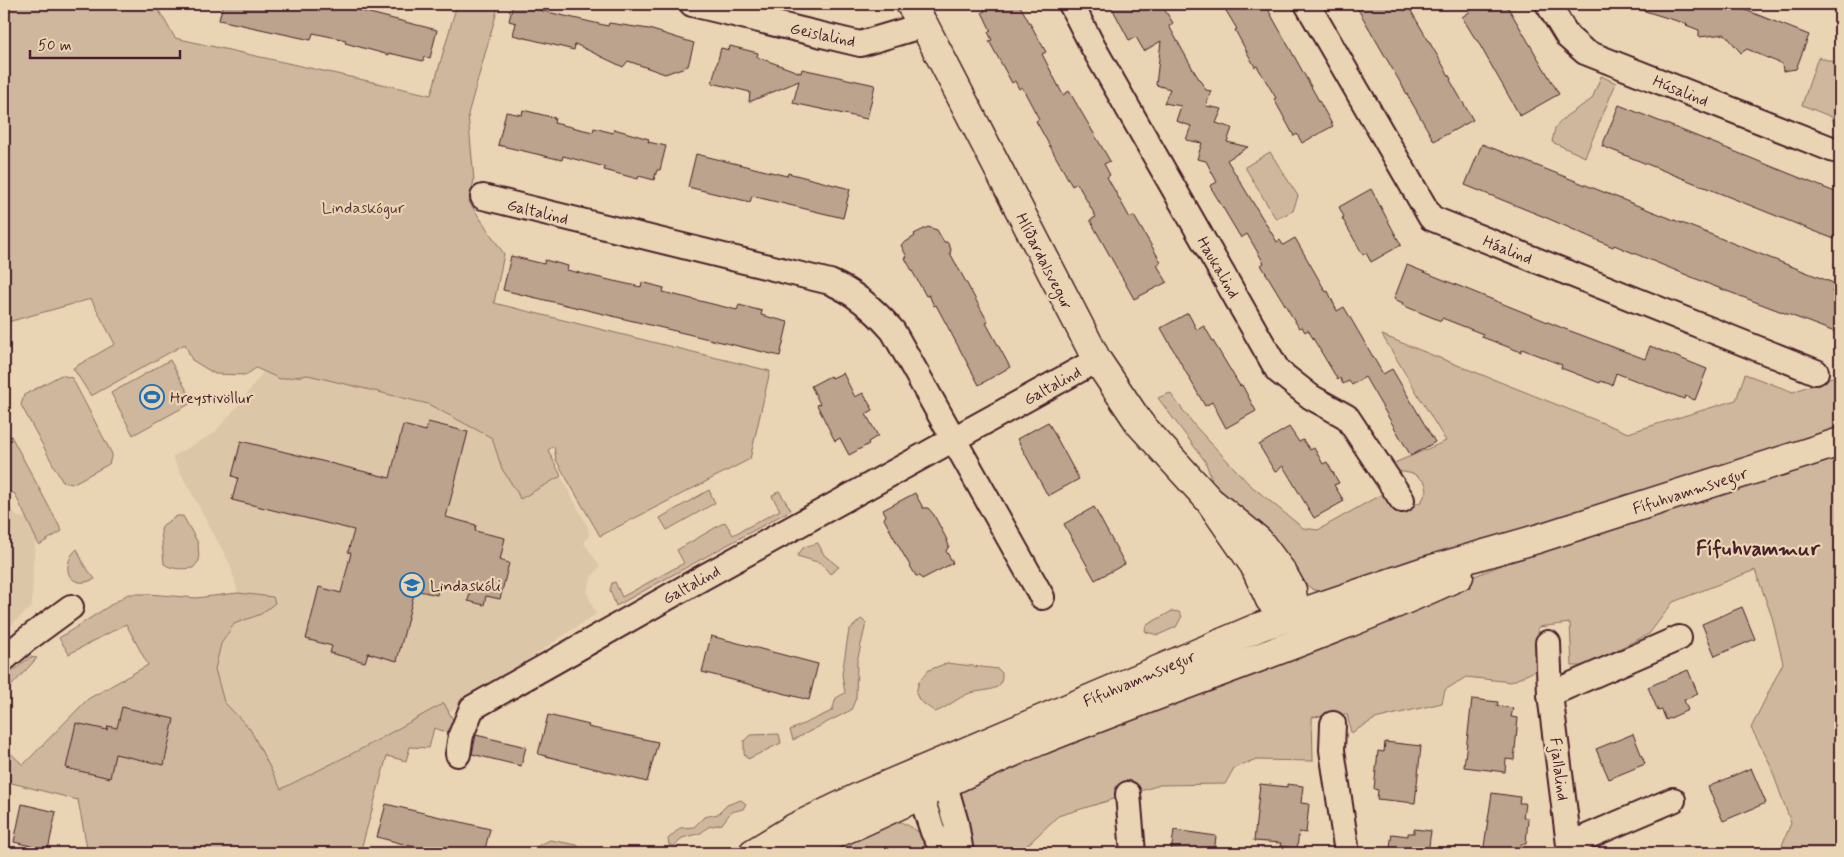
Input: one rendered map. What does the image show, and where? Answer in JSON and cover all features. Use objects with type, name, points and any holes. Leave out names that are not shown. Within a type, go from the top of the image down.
[{"type":"main road","name":"Hlíðardalsvegur","points":[[917,14],[1097,360],[1140,424],[1209,500],[1254,565],[1270,600],[1290,617],[1311,628],[1331,629]]},
{"type":"main road","name":"Fífuhvammsvegur","points":[[786,853],[814,844],[917,785],[1259,627],[1422,572],[1540,538],[1840,442]]},
{"type":"main road","name":"Fífuhvammsvegur","points":[[942,774],[1035,743],[1331,629],[1427,590],[1540,538]]},
{"type":"main road","points":[[1166,691],[1194,672],[1266,643],[1281,632],[1290,617]]},
{"type":"main road","name":"Fífuhvammsvegur","points":[[753,853],[794,828],[861,796],[917,785]]},
{"type":"street","name":"Geislalind","points":[[692,4],[860,44],[917,14]]},
{"type":"street","name":"Haukalind","points":[[1071,4],[1093,47],[1278,371],[1311,397],[1347,417],[1402,500]]},
{"type":"street","name":"Háalind","points":[[1306,4],[1431,218],[1816,372]]},
{"type":"street","name":"Húsalind","points":[[1548,4],[1568,37],[1585,52],[1834,150]]},
{"type":"street","name":"Galtalind","points":[[483,197],[830,282],[865,302],[893,331],[1042,597]]},
{"type":"street","name":"Galtalind","points":[[458,754],[461,735],[472,708],[702,578],[1097,360]]},
{"type":"street","points":[[4,659],[26,640],[71,607]]},
{"type":"street","points":[[1550,694],[1679,638]]},
{"type":"street","name":"Fjallalind","points":[[1548,642],[1550,694],[1570,849],[1673,800]]},
{"type":"street","points":[[1333,724],[1332,750],[1347,853]]},
{"type":"street","points":[[942,774],[956,823],[961,853]]},
{"type":"street","points":[[917,785],[933,832],[945,853]]},
{"type":"street","points":[[1128,794],[1133,853]]},
{"type":"shaded area","name":"Lindaskóli","points":[[263,372],[280,379],[308,375],[428,404],[492,438],[502,469],[520,499],[561,476],[588,527],[589,536],[584,543],[600,566],[591,578],[587,592],[596,614],[458,706],[297,807],[281,789],[250,729],[224,702],[215,669],[221,644],[234,624],[261,614],[275,602],[273,597],[238,593],[230,564],[172,457],[214,433],[241,402]]},
{"type":"shaded area","points":[[4,496],[17,517],[38,518],[33,565],[32,607],[4,631]]},
{"type":"green space","name":"Lindaskógur","points":[[4,4],[155,4],[175,38],[431,95],[457,4],[499,4],[468,114],[474,180],[469,202],[504,254],[494,303],[770,371],[750,459],[600,536],[556,460],[554,446],[548,450],[561,476],[520,499],[502,469],[492,438],[428,404],[308,375],[280,379],[256,368],[246,375],[215,374],[192,360],[185,344],[91,396],[73,368],[115,344],[91,299],[4,323]]},
{"type":"green space","points":[[1818,57],[1840,64],[1840,148],[1832,117],[1802,105]]},
{"type":"green space","points":[[1601,76],[1616,83],[1585,157],[1552,142],[1555,128],[1566,116],[1592,99]]},
{"type":"green space","points":[[1270,152],[1298,196],[1293,211],[1276,219],[1245,167]]},
{"type":"green space","points":[[1382,335],[1628,433],[1736,400],[1745,374],[1793,392],[1840,374],[1840,430],[1334,593],[1314,590],[1302,582],[1217,493],[1205,461],[1158,398],[1170,393],[1195,426],[1249,484],[1303,528],[1318,530],[1382,494],[1410,506],[1421,502],[1427,491],[1425,482],[1414,474],[1398,471],[1392,464],[1446,441]]},
{"type":"green space","name":"Hreystivöllur","points":[[170,360],[193,402],[133,435],[111,393]]},
{"type":"green space","points":[[61,375],[72,378],[112,454],[109,464],[72,484],[62,481],[21,405],[24,395]]},
{"type":"green space","points":[[11,436],[62,531],[39,545],[15,494],[4,489],[4,440]]},
{"type":"green space","points":[[1840,454],[1840,853],[1779,853],[1791,823],[1769,762],[1751,728],[1783,663],[1772,617],[1755,570],[1673,602],[1649,634],[1584,666],[1572,666],[1570,623],[1538,627],[1541,668],[1511,682],[1466,677],[1445,690],[1442,703],[1375,719],[1351,733],[1347,714],[1312,717],[1313,761],[1257,760],[1234,768],[1225,784],[1160,785],[1058,816],[1019,853],[968,853],[960,805],[961,794],[968,785],[1538,550]]},
{"type":"green space","points":[[709,490],[715,503],[667,530],[660,518]]},
{"type":"green space","points":[[779,491],[791,510],[616,606],[610,590],[612,583],[615,582],[622,597],[684,563],[677,550],[725,522],[733,535],[780,510],[772,496]]},
{"type":"green space","points":[[177,516],[183,516],[198,543],[199,561],[193,568],[181,569],[164,564],[161,530],[163,525]]},
{"type":"green space","points":[[818,543],[824,555],[839,567],[830,574],[821,563],[797,556],[804,547]]},
{"type":"green space","points":[[77,549],[84,565],[95,579],[79,582],[70,576],[68,572],[69,562]]},
{"type":"green space","points":[[238,593],[273,597],[275,603],[261,614],[234,624],[221,644],[215,669],[224,702],[250,729],[281,789],[365,747],[444,703],[455,724],[450,733],[434,728],[429,748],[410,747],[406,761],[387,756],[360,853],[163,853],[137,847],[135,853],[88,853],[78,800],[4,781],[4,751],[6,749],[23,765],[88,699],[148,665],[126,624],[69,654],[59,638],[128,594],[196,598]]},
{"type":"green space","points":[[1172,611],[1179,612],[1182,616],[1176,627],[1158,635],[1146,632],[1147,625]]},
{"type":"green space","points":[[861,619],[866,623],[857,662],[856,698],[851,710],[793,740],[790,730],[832,711],[836,698],[845,693],[842,674],[849,630]]},
{"type":"green space","points":[[30,657],[37,658],[4,694],[4,679]]},
{"type":"green space","points":[[947,663],[998,669],[1002,673],[1001,683],[994,688],[965,695],[935,712],[919,700],[916,693],[919,681],[929,670]]},
{"type":"green space","points":[[779,734],[781,743],[748,759],[744,754],[744,741],[750,735]]},
{"type":"green space","points":[[741,800],[746,804],[743,809],[731,812],[722,824],[708,827],[701,833],[682,838],[675,846],[669,845],[668,839],[680,828],[694,827],[704,817],[718,814],[727,805]]},
{"type":"green space","points":[[895,820],[908,825],[918,832],[935,853],[807,853]]},
{"type":"green space","points":[[550,840],[577,845],[585,853],[531,853],[534,848]]},
{"type":"building","points":[[223,4],[334,4],[437,30],[430,58],[424,57],[423,61],[389,53],[389,55],[345,43],[346,40],[313,33],[311,40],[219,20]]},
{"type":"building","points":[[513,4],[608,26],[609,23],[649,29],[694,43],[688,66],[665,74],[628,61],[623,67],[575,44],[574,50],[513,35],[516,23],[509,21]]},
{"type":"building","points":[[981,4],[1019,4],[1046,52],[1042,54],[1063,95],[1069,91],[1110,161],[1104,164],[1110,175],[1107,177],[1130,218],[1134,216],[1161,262],[1157,265],[1167,282],[1134,299],[1090,220],[1096,217],[1077,183],[1072,186],[1036,121],[1039,119],[1022,87],[1019,89],[1015,81],[1012,83],[989,41],[992,40],[988,32],[991,31],[982,12],[985,11]]},
{"type":"building","points":[[1110,4],[1161,4],[1173,23],[1169,26],[1194,71],[1206,90],[1211,91],[1206,106],[1222,109],[1216,123],[1232,128],[1227,142],[1248,147],[1227,160],[1277,242],[1280,240],[1283,245],[1295,238],[1326,292],[1328,291],[1337,311],[1344,307],[1383,374],[1392,369],[1435,442],[1411,456],[1365,377],[1352,385],[1349,381],[1343,384],[1340,378],[1338,380],[1308,330],[1305,332],[1302,327],[1299,328],[1261,265],[1264,263],[1247,234],[1241,238],[1210,186],[1217,182],[1206,161],[1197,159],[1202,143],[1186,140],[1191,126],[1176,121],[1181,106],[1164,103],[1170,89],[1156,85],[1161,41],[1144,51],[1136,37],[1129,40]]},
{"type":"building","points":[[1222,4],[1265,4],[1333,126],[1302,143],[1297,134],[1294,136],[1274,99],[1276,98],[1257,66],[1255,67],[1235,30],[1237,29]]},
{"type":"building","points":[[1355,4],[1407,4],[1473,120],[1434,141]]},
{"type":"building","points":[[1466,4],[1506,4],[1559,94],[1520,116],[1462,17],[1471,11]]},
{"type":"building","points":[[1636,4],[1730,4],[1809,35],[1796,69],[1783,71],[1782,64],[1747,49],[1741,53],[1725,34],[1699,37],[1699,30],[1687,24],[1635,8]]},
{"type":"building","points":[[730,46],[758,53],[757,57],[801,73],[802,69],[875,85],[867,119],[793,103],[799,81],[749,102],[750,92],[712,83],[721,48],[729,50]]},
{"type":"building","points":[[1619,105],[1840,194],[1840,223],[1834,239],[1602,146]]},
{"type":"building","points":[[523,110],[555,118],[554,123],[593,132],[594,128],[613,133],[614,129],[649,139],[648,142],[666,146],[660,170],[657,170],[654,180],[639,176],[638,179],[604,170],[605,167],[563,156],[562,160],[498,145],[506,112],[522,115]]},
{"type":"building","points":[[1482,144],[1836,284],[1832,292],[1840,295],[1840,334],[1711,285],[1614,245],[1613,247],[1465,185]]},
{"type":"building","points":[[696,154],[787,176],[788,173],[850,189],[843,218],[752,196],[750,202],[688,187]]},
{"type":"building","points":[[1371,189],[1401,245],[1371,262],[1366,253],[1363,255],[1342,218],[1344,217],[1339,207]]},
{"type":"building","points":[[928,227],[937,230],[944,242],[947,242],[951,249],[950,253],[1010,367],[979,385],[936,305],[934,306],[929,295],[926,296],[905,258],[907,257],[901,245],[915,236],[914,234]]},
{"type":"building","points":[[511,256],[544,264],[545,260],[568,266],[567,270],[641,287],[642,282],[664,288],[663,292],[737,310],[739,305],[762,311],[761,315],[788,322],[780,356],[503,290]]},
{"type":"building","points":[[1407,265],[1645,359],[1650,346],[1707,369],[1695,400],[1685,396],[1684,399],[1616,373],[1612,385],[1601,381],[1600,383],[1561,368],[1562,365],[1522,349],[1521,352],[1482,337],[1483,334],[1442,318],[1441,321],[1402,305],[1403,303],[1394,299]]},
{"type":"building","points":[[1188,313],[1197,330],[1204,326],[1240,386],[1242,385],[1256,411],[1226,428],[1212,402],[1205,406],[1161,328]]},
{"type":"building","points":[[843,373],[855,397],[863,393],[873,410],[866,414],[878,436],[868,442],[869,444],[849,455],[840,438],[835,441],[817,405],[820,404],[811,386],[830,376],[832,378]]},
{"type":"building","points":[[428,422],[468,432],[446,517],[476,525],[475,531],[505,538],[500,560],[509,563],[500,599],[486,596],[484,605],[468,601],[470,592],[439,585],[437,595],[415,590],[397,661],[368,653],[365,662],[330,653],[332,646],[306,639],[319,587],[341,593],[351,553],[348,552],[354,530],[232,500],[238,478],[232,476],[241,441],[390,478],[403,425],[426,431]]},
{"type":"building","points":[[1048,422],[1079,479],[1048,496],[1017,439]]},
{"type":"building","points":[[1289,427],[1299,442],[1303,440],[1310,450],[1314,448],[1323,464],[1327,462],[1339,483],[1334,485],[1344,501],[1314,518],[1283,466],[1275,472],[1259,445]]},
{"type":"building","points":[[915,493],[923,508],[928,508],[934,515],[946,538],[949,546],[946,551],[953,563],[922,579],[920,576],[916,576],[898,545],[884,519],[886,515],[883,510]]},
{"type":"building","points":[[1094,507],[1125,564],[1095,580],[1064,524]]},
{"type":"building","points":[[1742,607],[1755,639],[1715,656],[1702,624]]},
{"type":"building","points":[[711,636],[818,664],[809,700],[702,672]]},
{"type":"building","points":[[1688,670],[1698,694],[1684,700],[1688,710],[1666,720],[1662,710],[1658,711],[1648,687]]},
{"type":"building","points":[[1472,699],[1498,702],[1497,706],[1513,708],[1511,717],[1518,718],[1514,760],[1506,759],[1505,772],[1464,767]]},
{"type":"building","points":[[122,707],[174,719],[164,765],[115,754],[110,778],[66,768],[76,723],[107,730],[108,726],[117,728]]},
{"type":"building","points":[[548,715],[589,725],[588,727],[658,742],[647,782],[538,754]]},
{"type":"building","points":[[1633,734],[1645,764],[1609,779],[1596,749]]},
{"type":"building","points":[[476,735],[526,747],[521,766],[472,754]]},
{"type":"building","points":[[1385,742],[1421,746],[1415,803],[1377,799],[1378,790],[1374,789],[1378,751],[1384,752]]},
{"type":"building","points":[[1751,768],[1766,803],[1723,821],[1708,787]]},
{"type":"building","points":[[1260,784],[1287,787],[1287,784],[1303,786],[1301,803],[1309,804],[1306,833],[1299,832],[1297,848],[1280,846],[1281,843],[1254,841]]},
{"type":"building","points":[[1492,793],[1520,797],[1519,803],[1525,803],[1523,818],[1528,818],[1526,844],[1521,844],[1519,853],[1483,853]]},
{"type":"building","points":[[22,804],[56,812],[48,850],[14,842]]},
{"type":"building","points":[[386,804],[490,829],[484,853],[437,853],[377,837]]},
{"type":"building","points":[[1414,829],[1431,831],[1428,853],[1389,853],[1392,834],[1408,836],[1408,833],[1414,833]]},
{"type":"building","points":[[1174,830],[1216,836],[1214,853],[1171,853]]},
{"type":"place","name":"Hreystivöllur","points":[[152,397]]},
{"type":"place","name":"Lindaskóli","points":[[412,585]]},
{"type":"district","name":"Fífuhvammur","points":[[1758,548]]}]
